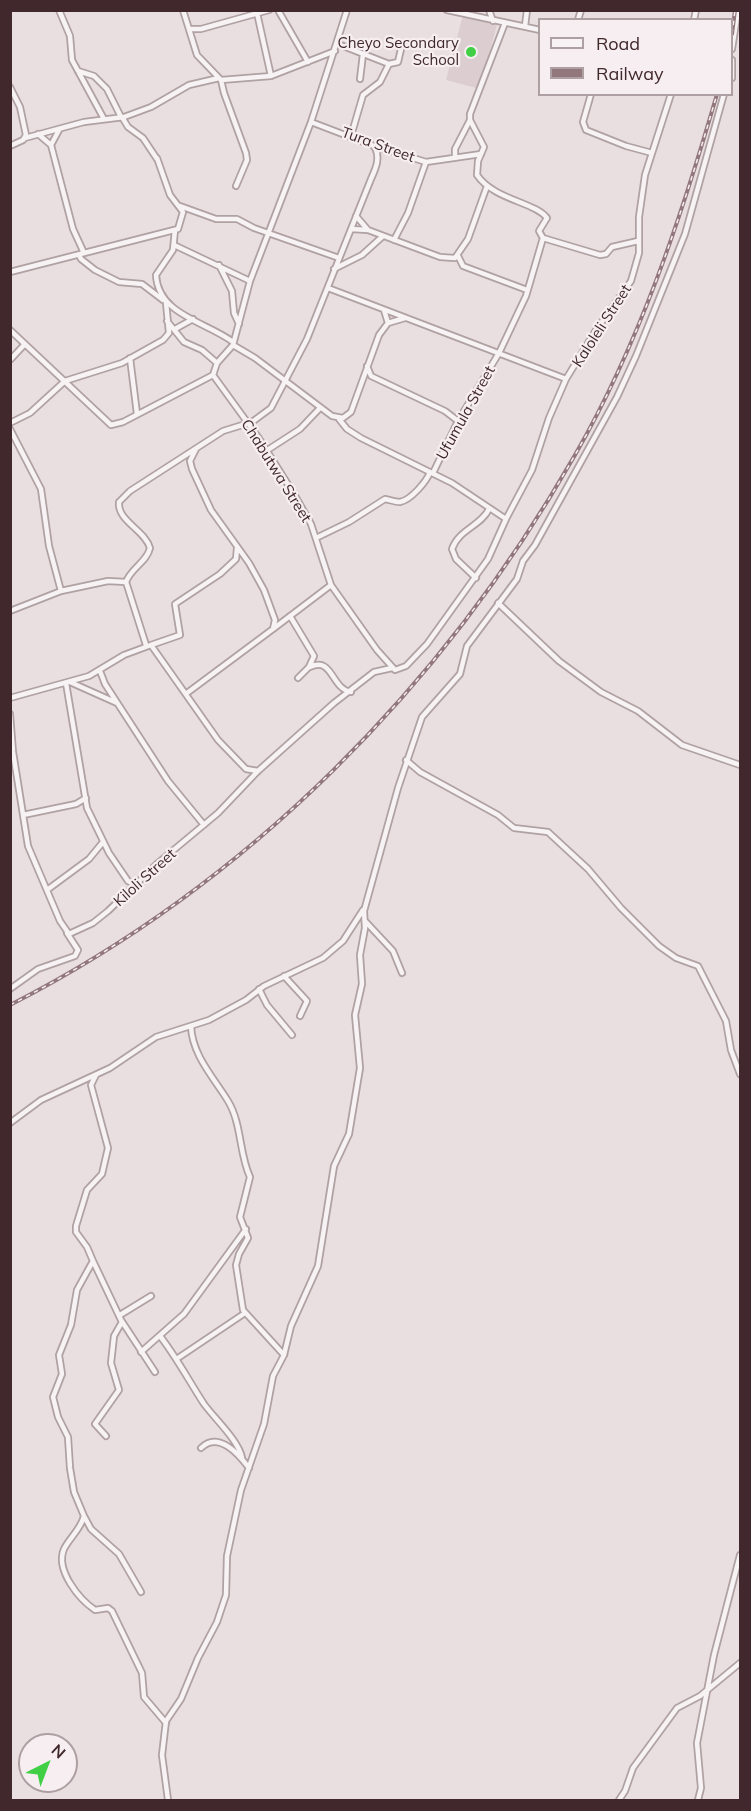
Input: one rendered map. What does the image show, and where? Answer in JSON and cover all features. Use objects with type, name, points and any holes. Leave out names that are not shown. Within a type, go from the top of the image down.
[{"type":"street","points":[[59,10],[70,36],[71,54],[104,119]]},
{"type":"street","points":[[183,10],[197,55],[220,79],[246,153],[247,160],[236,186]]},
{"type":"street","points":[[189,29],[211,27],[245,13],[269,10]]},
{"type":"street","points":[[278,10],[308,62]]},
{"type":"street","points":[[10,330],[111,424],[137,414],[213,375],[217,363],[233,344],[250,280],[311,122],[338,44],[347,10]]},
{"type":"street","points":[[447,10],[538,29]]},
{"type":"street","points":[[489,10],[493,21]]},
{"type":"street","points":[[525,26],[527,10]]},
{"type":"street","points":[[733,42],[738,10]]},
{"type":"street","points":[[256,13],[271,76]]},
{"type":"street","points":[[455,158],[455,149],[470,120],[505,23]]},
{"type":"street","points":[[338,44],[390,64],[398,62],[401,50]]},
{"type":"street","points":[[10,146],[24,138],[38,134],[122,117],[151,106],[189,85],[220,79],[271,76],[334,51]]},
{"type":"street","points":[[360,79],[363,54]]},
{"type":"street","points":[[351,136],[363,95],[380,82],[390,64]]},
{"type":"street","points":[[78,70],[94,76],[107,89],[128,127],[143,138],[157,159],[170,195],[180,206],[216,219],[237,219],[339,258]]},
{"type":"street","points":[[10,87],[20,107],[26,131],[24,138]]},
{"type":"street","points":[[591,96],[584,123],[586,130],[632,148],[652,153]]},
{"type":"street","name":"Kaloleli Street","points":[[328,288],[566,379],[596,330],[631,281],[639,253],[641,197],[670,96]]},
{"type":"street","points":[[168,1800],[162,1755],[166,1723],[182,1699],[198,1658],[217,1622],[226,1595],[230,1541],[241,1490],[264,1424],[273,1376],[284,1356],[288,1334],[318,1266],[334,1166],[349,1134],[360,1068],[355,1009],[362,984],[360,951],[365,908],[406,760],[422,717],[459,674],[467,646],[517,579],[523,561],[573,480],[630,369],[685,234],[723,96]]},
{"type":"street","points":[[470,120],[483,143],[477,175],[487,186],[512,201],[545,215],[545,221],[539,231],[543,238],[600,255],[612,247],[638,241]]},
{"type":"street","name":"Tura Street","points":[[311,122],[374,146],[426,162],[481,154]]},
{"type":"street","points":[[51,145],[59,130]]},
{"type":"street","points":[[38,134],[51,145],[73,229],[82,254],[81,259],[95,270],[119,282],[142,284],[165,302],[255,358],[285,383],[339,419],[347,429],[360,438],[465,490],[506,519]]},
{"type":"street","points":[[258,771],[246,768],[218,740],[187,693],[148,645],[126,582],[133,569],[149,554],[150,548],[140,531],[120,512],[119,502],[130,491],[223,431],[266,413],[285,383],[328,288],[377,164],[377,151],[374,146]]},
{"type":"street","points":[[394,240],[408,213],[426,162]]},
{"type":"street","points":[[458,256],[468,239],[487,186]]},
{"type":"street","points":[[10,423],[30,413],[65,381],[130,358],[167,337],[165,302],[156,275],[174,243],[175,230],[183,219],[180,206]]},
{"type":"street","points":[[356,216],[368,230]]},
{"type":"street","points":[[351,229],[368,230],[440,257],[458,256]]},
{"type":"street","points":[[10,272],[175,230]]},
{"type":"street","points":[[163,234],[202,260],[219,265],[250,280]]},
{"type":"street","points":[[334,269],[362,255],[383,236]]},
{"type":"street","name":"Ufumula Street","points":[[315,538],[349,522],[385,500],[398,502],[404,500],[425,481],[499,353],[527,290],[543,238]]},
{"type":"street","points":[[458,256],[463,266],[527,290]]},
{"type":"street","points":[[219,265],[231,288],[234,313],[239,324]]},
{"type":"street","points":[[384,310],[388,323]]},
{"type":"street","points":[[339,419],[351,412],[379,335],[388,323],[405,318]]},
{"type":"street","points":[[175,329],[194,319]]},
{"type":"street","points":[[167,321],[184,342],[202,350],[217,363]]},
{"type":"street","points":[[10,360],[24,345]]},
{"type":"street","points":[[130,358],[137,414]]},
{"type":"street","points":[[367,366],[371,376],[445,411],[458,421]]},
{"type":"street","name":"Chabutwa Street","points":[[213,375],[294,494],[315,538],[331,585],[392,668]]},
{"type":"street","points":[[361,381],[371,376]]},
{"type":"street","points":[[392,668],[401,669],[421,651],[476,578],[532,470],[549,418],[566,379]]},
{"type":"street","points":[[266,451],[282,443],[321,408]]},
{"type":"street","points":[[10,429],[41,489],[49,546],[61,591]]},
{"type":"street","points":[[196,448],[190,461],[192,470],[211,510],[264,590],[274,614],[273,629]]},
{"type":"street","points":[[476,578],[456,559],[453,549],[463,532],[485,516],[489,509]]},
{"type":"street","points":[[10,698],[68,683],[100,671],[148,645],[180,635],[175,604],[234,562],[237,557],[236,546]]},
{"type":"street","points":[[10,611],[61,591],[108,581],[126,582]]},
{"type":"street","points":[[187,693],[331,585]]},
{"type":"street","points":[[498,603],[559,661],[601,692],[638,711],[682,745],[741,765]]},
{"type":"street","points":[[290,616],[314,656],[309,667],[298,678]]},
{"type":"street","points":[[309,667],[319,663],[324,665],[342,689],[351,692]]},
{"type":"street","name":"Kiloli Street","points":[[67,933],[71,934],[95,922],[204,825],[258,771],[374,672],[392,668]]},
{"type":"street","points":[[100,671],[118,704],[168,781],[204,825]]},
{"type":"street","points":[[68,683],[118,704]]},
{"type":"street","points":[[68,683],[90,814],[103,842],[128,881],[135,885]]},
{"type":"street","points":[[10,714],[29,851],[67,933],[78,950],[75,956],[38,969],[10,988]]},
{"type":"street","points":[[406,760],[420,772],[498,815],[514,828],[548,832],[588,869],[637,925],[659,945],[675,958],[698,966],[726,1021],[731,1050],[741,1074]]},
{"type":"street","points":[[23,815],[76,804],[86,798]]},
{"type":"street","points":[[47,890],[89,860],[103,842]]},
{"type":"street","points":[[10,1123],[41,1100],[96,1075],[156,1037],[225,1012],[259,989],[318,961],[343,940],[365,908]]},
{"type":"street","points":[[365,921],[393,951],[402,973]]},
{"type":"street","points":[[284,976],[307,1001],[300,1016]]},
{"type":"street","points":[[259,989],[267,1005],[291,1035]]},
{"type":"street","points":[[191,1026],[199,1057],[228,1101],[238,1126],[245,1167],[250,1177],[240,1217],[248,1238],[238,1254],[236,1264],[245,1313],[284,1356]]},
{"type":"street","points":[[96,1075],[91,1085],[108,1148],[102,1174],[87,1190],[76,1233],[87,1246],[122,1322],[155,1372]]},
{"type":"street","points":[[141,1352],[196,1300],[246,1229]]},
{"type":"street","points":[[93,1261],[77,1290],[71,1326],[59,1355],[62,1374],[53,1397],[58,1417],[68,1437],[70,1468],[84,1516],[91,1529],[119,1554],[141,1592]]},
{"type":"street","points":[[120,1316],[151,1296]]},
{"type":"street","points":[[178,1358],[245,1313]]},
{"type":"street","points":[[106,1436],[95,1424],[119,1390],[111,1363],[114,1336],[122,1322]]},
{"type":"street","points":[[160,1336],[178,1358],[202,1401],[240,1449],[242,1458]]},
{"type":"street","points":[[201,1448],[206,1443],[216,1440],[242,1458],[249,1468]]},
{"type":"street","points":[[84,1516],[62,1555],[67,1577],[93,1609],[108,1608],[112,1611],[142,1673],[144,1697],[166,1723]]},
{"type":"street","points":[[698,1800],[701,1783],[697,1743],[714,1655],[741,1555]]},
{"type":"street","points":[[619,1800],[625,1791],[633,1768],[672,1714],[682,1703],[698,1697],[741,1664]]},
{"type":"shaded area","name":"Cheyo Secondary School","points":[[463,15],[497,24],[480,89],[446,80]]},
{"type":"railway","points":[[733,26],[735,10]]},
{"type":"railway","points":[[10,1005],[97,956],[181,900],[259,838],[333,771],[401,698],[465,621],[523,540],[575,455],[620,368],[657,279],[689,187],[716,96]]},
{"type":"place","name":"Cheyo Secondary School","points":[[471,52]]}]
